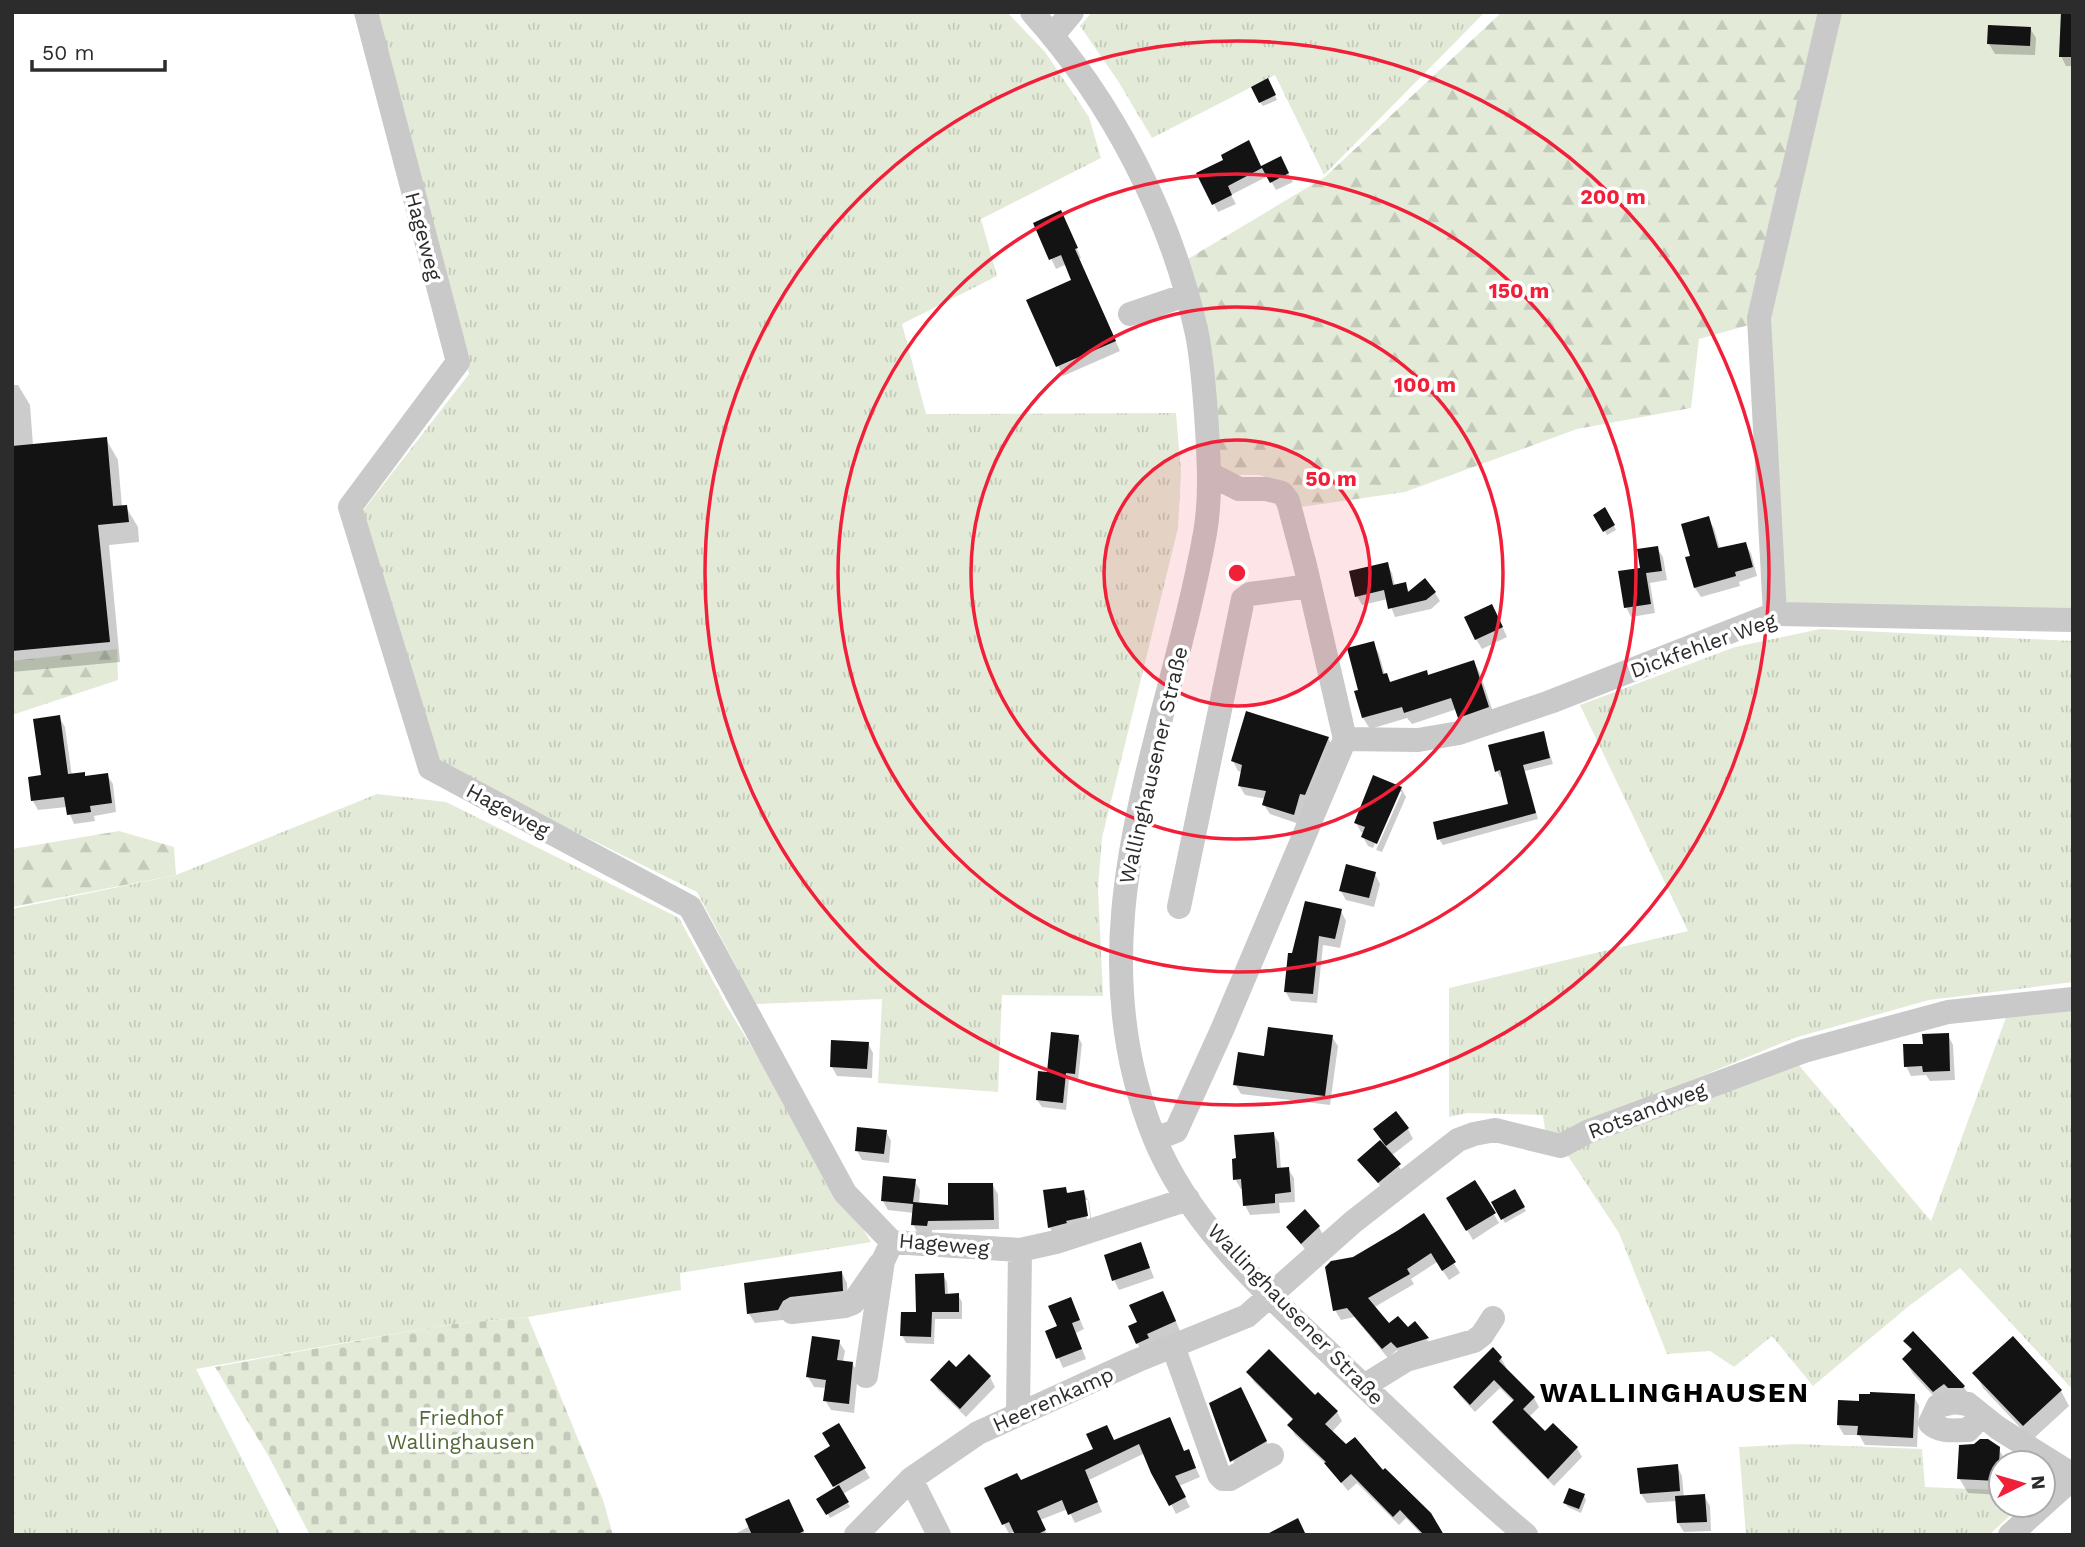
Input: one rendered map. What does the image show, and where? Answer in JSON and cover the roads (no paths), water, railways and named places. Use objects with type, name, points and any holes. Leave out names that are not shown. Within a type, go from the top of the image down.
[{"type":"street","name":"Hageweg","points":[[366,12],[458,362],[350,507],[430,768],[690,907],[845,1193],[887,1251],[1020,1250],[1056,1242],[1188,1199]]},
{"type":"street","name":"Wallinghausener Straße","points":[[1032,12],[1088,82],[1117,128],[1154,204],[1178,265],[1197,337],[1206,413],[1210,474],[1206,530],[1132,844],[1120,929],[1119,972],[1123,1021],[1134,1077],[1155,1139],[1188,1199],[1214,1234],[1272,1296],[1364,1386],[1472,1490],[1526,1535]]},
{"type":"street","points":[[1053,35],[1072,12]]},
{"type":"street","points":[[1775,614],[1759,318],[1829,12]]},
{"type":"street","points":[[1130,314],[1186,295]]},
{"type":"street","points":[[1155,1139],[1177,1131],[1345,739],[1288,501],[1282,493],[1266,489],[1239,489],[1210,474]]},
{"type":"street","points":[[1180,907],[1243,599],[1251,594],[1309,586]]},
{"type":"street","name":"Dickfehler Weg","points":[[1345,739],[1418,740],[1459,733],[1550,702],[1775,614],[2073,620]]},
{"type":"street","name":"Rotsandweg","points":[[1272,1296],[1353,1223],[1458,1140],[1474,1133],[1494,1130],[1561,1146],[1587,1132],[1804,1051],[1948,1012],[2073,999]]},
{"type":"street","points":[[1018,1413],[1020,1250]]},
{"type":"street","points":[[792,1312],[853,1303],[887,1251]]},
{"type":"street","points":[[866,1376],[887,1251]]},
{"type":"street","name":"Heerenkamp","points":[[856,1535],[886,1501],[911,1479],[978,1433],[1018,1413],[1247,1316],[1272,1296]]},
{"type":"street","points":[[1364,1386],[1406,1360],[1474,1341],[1482,1335],[1493,1318]]},
{"type":"street","points":[[1173,1346],[1219,1475],[1223,1479],[1230,1479],[1272,1455]]},
{"type":"street","points":[[1982,1416],[2073,1476],[2057,1491]]},
{"type":"street","points":[[911,1479],[939,1535]]},
{"type":"street","points":[[2010,1535],[2028,1519]]},
{"type":"district","name":"WALLINGHAUSEN","points":[[1675,1392]]},
{"type":"park label","name":"Friedhof Wallinghausen","points":[[461,1429]]}]
